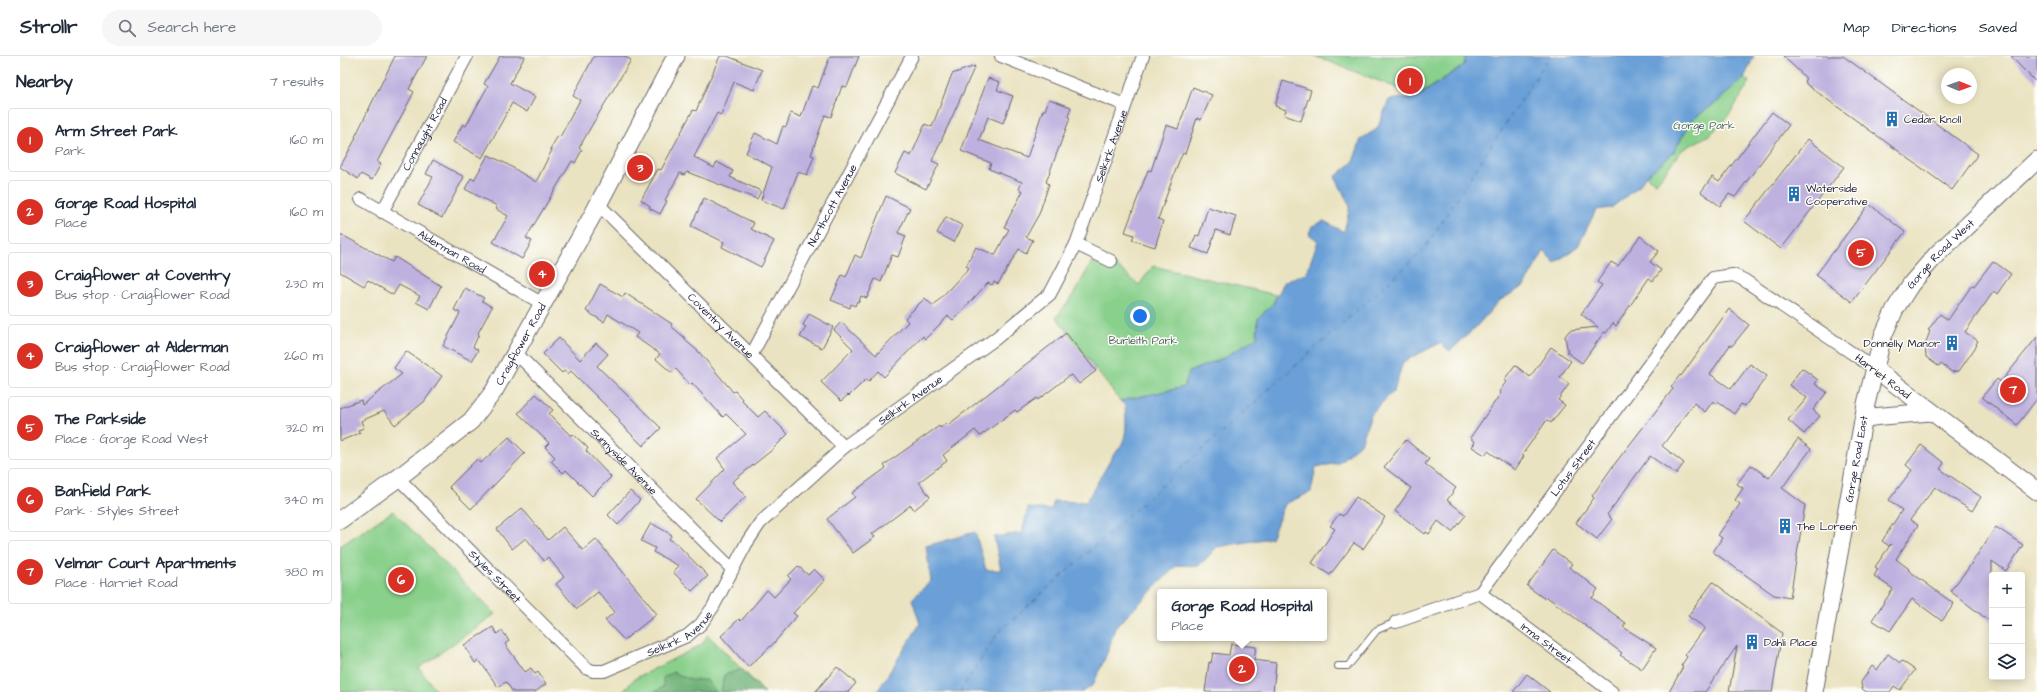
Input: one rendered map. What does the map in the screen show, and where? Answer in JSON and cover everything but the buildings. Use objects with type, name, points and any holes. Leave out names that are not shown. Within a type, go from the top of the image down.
[{"type":"main road","name":"Craigflower Road","points":[[340,520],[398,478],[471,421],[494,391],[598,204],[676,56]]},
{"type":"main road","name":"Gorge Road West","points":[[1874,368],[1883,336],[1895,309],[1911,284],[1937,254],[2037,160]]},
{"type":"main road","name":"Harriet Road","points":[[1874,368],[1930,412],[2037,491]]},
{"type":"main road","name":"Gorge Road East","points":[[1814,692],[1874,368]]},
{"type":"main road","points":[[1863,422],[1872,417],[1930,412]]},
{"type":"street","name":"Connaught Road","points":[[382,212],[468,56]]},
{"type":"street","name":"Northcott Avenue","points":[[752,354],[912,56]]},
{"type":"street","points":[[1001,56],[1125,105]]},
{"type":"street","name":"Selkirk Avenue","points":[[593,671],[604,671],[616,667],[687,636],[701,624],[746,544],[760,523],[844,447],[996,339],[1050,294],[1076,244],[1143,56]]},
{"type":"street","name":"Alderman Road","points":[[361,199],[543,304]]},
{"type":"street","name":"Coventry Avenue","points":[[598,204],[752,354],[844,447]]},
{"type":"street","points":[[1076,244],[1111,261]]},
{"type":"street","name":"Harriet Road","points":[[1723,275],[1733,275],[1744,280],[1874,368]]},
{"type":"street","name":"Lotus Street","points":[[1480,593],[1706,285],[1713,278],[1723,275]]},
{"type":"street","name":"Sunnyside Avenue","points":[[516,353],[732,569]]},
{"type":"street","name":"Styles Street","points":[[398,478],[578,662],[593,671]]},
{"type":"street","points":[[1396,622],[1480,593]]},
{"type":"street","name":"Irma Street","points":[[1480,593],[1612,692]]},
{"type":"lane","points":[[1338,666],[1348,666],[1364,644],[1377,630],[1396,622]]},
{"type":"green space","points":[[1314,56],[1466,56],[1464,65],[1418,96]]},
{"type":"green space","name":"Gorge Park","points":[[1744,78],[1750,82],[1729,115],[1711,134],[1682,150],[1656,183],[1646,176],[1673,153],[1692,120],[1717,102]]},
{"type":"green space","name":"Burleith Park","points":[[1098,260],[1115,265],[1139,285],[1153,266],[1276,295],[1273,304],[1258,318],[1258,337],[1223,358],[1189,372],[1184,387],[1120,401],[1056,317],[1070,300],[1091,264]]},
{"type":"green space","points":[[393,511],[495,614],[419,668],[437,692],[340,692],[340,546]]},
{"type":"green space","points":[[708,635],[764,692],[623,692],[634,679],[701,645]]},
{"type":"green space","points":[[742,669],[764,692],[721,692],[724,675]]},
{"type":"green space","points":[[673,672],[691,680],[707,680],[716,692],[654,692],[663,687],[663,678]]},
{"type":"water","points":[[1466,56],[1754,56],[1744,78],[1717,102],[1692,120],[1673,153],[1644,178],[1639,186],[1611,208],[1596,210],[1578,246],[1555,263],[1544,251],[1524,286],[1499,301],[1475,328],[1450,351],[1440,343],[1403,362],[1394,391],[1371,414],[1361,443],[1338,463],[1316,467],[1311,492],[1285,504],[1271,538],[1217,547],[1199,566],[1177,565],[1115,628],[1108,651],[1093,685],[1083,692],[877,692],[920,624],[912,599],[931,581],[926,546],[975,532],[986,570],[1001,570],[994,537],[1022,533],[1028,508],[1051,510],[1054,501],[1086,502],[1114,454],[1119,449],[1124,438],[1126,431],[1125,405],[1120,401],[1184,387],[1189,372],[1223,358],[1257,337],[1258,318],[1273,304],[1285,281],[1306,274],[1318,241],[1309,234],[1312,226],[1324,221],[1344,232],[1350,206],[1335,177],[1353,162],[1361,139],[1377,129],[1389,100],[1419,96],[1464,65]]},
{"type":"ferry route","points":[[960,692],[998,633],[1422,252],[1550,56]]},
{"type":"place","name":"Arm Street Park","points":[[1410,81]]},
{"type":"place","name":"Cedar Knoll","points":[[1892,119]]},
{"type":"place","name":"Craigflower at Coventry","points":[[640,168]]},
{"type":"place","name":"Waterside Cooperative","points":[[1794,194]]},
{"type":"place","name":"The Parkside","points":[[1861,253]]},
{"type":"place","name":"Craigflower at Alderman","points":[[542,274]]},
{"type":"place","name":"Donnelly Manor","points":[[1952,343]]},
{"type":"place","name":"Velmar Court Apartments","points":[[2013,390]]},
{"type":"place","name":"The Loreen","points":[[1785,526]]},
{"type":"place","name":"Banfield Park","points":[[401,580]]},
{"type":"place","name":"Dahli Place","points":[[1752,642]]},
{"type":"place","name":"Gorge Road Hospital","points":[[1242,669]]}]
